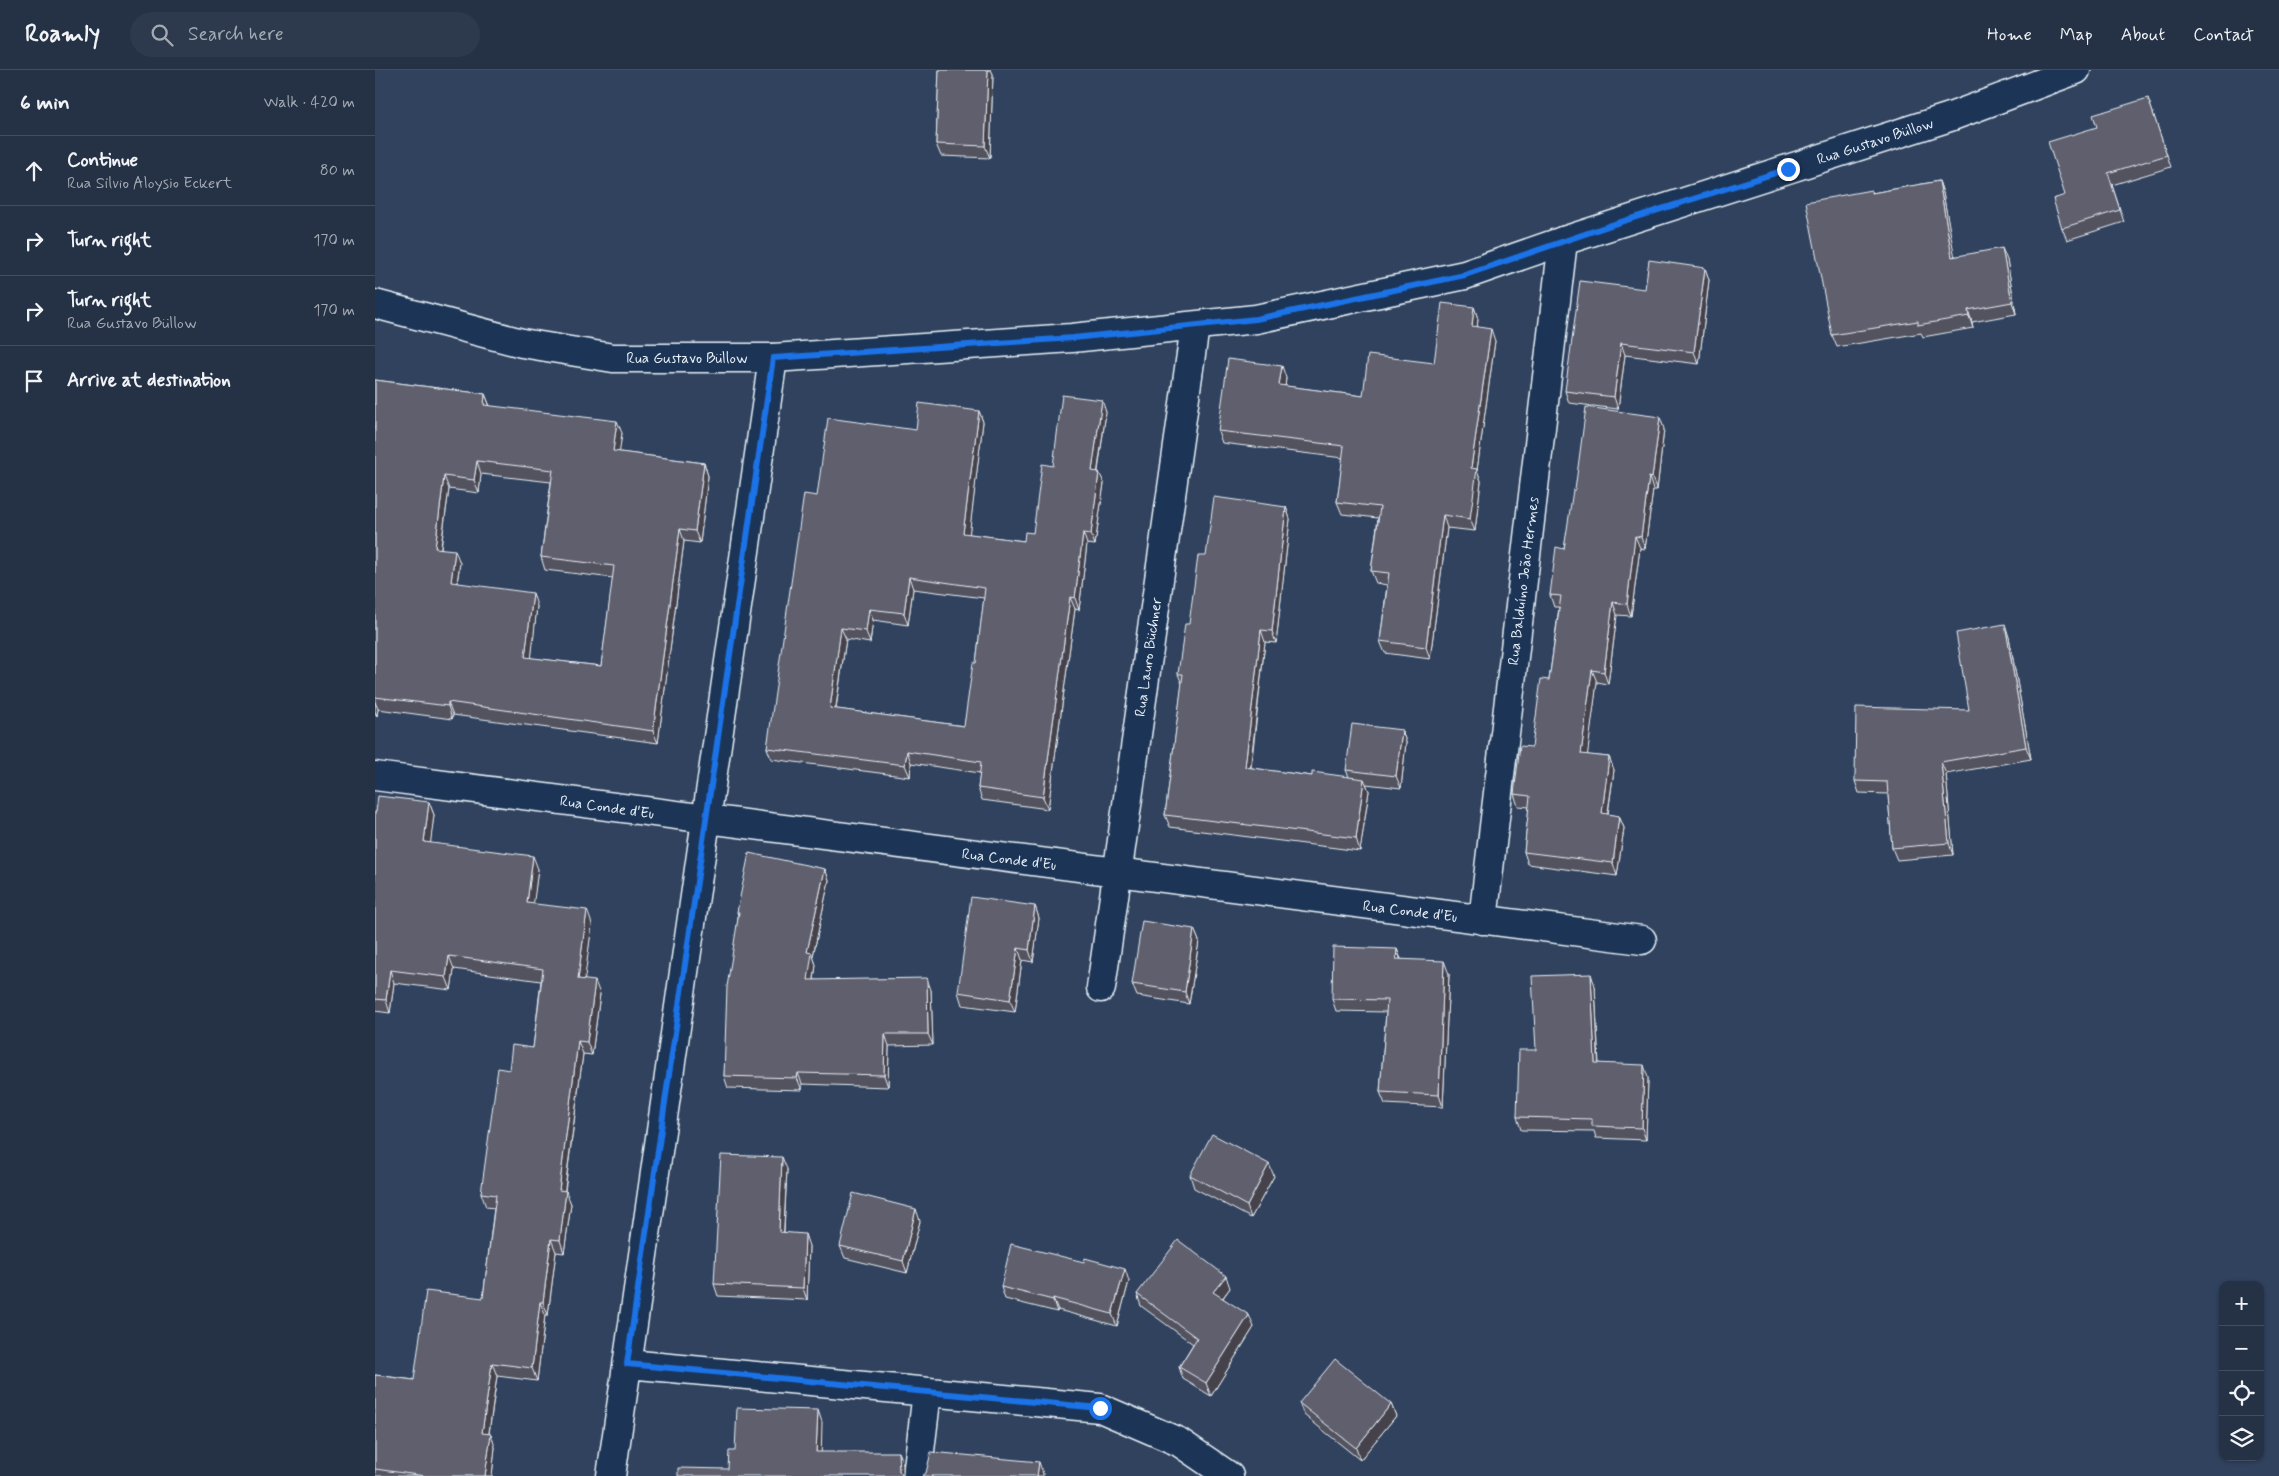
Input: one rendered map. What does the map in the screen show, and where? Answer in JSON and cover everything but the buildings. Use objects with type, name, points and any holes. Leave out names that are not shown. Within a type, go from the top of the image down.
[{"type":"street","name":"Rua Gustavo Büllow","points":[[375,304],[522,344],[613,358],[773,358],[1073,338],[1256,319],[1465,275],[1950,117],[2076,70]]},
{"type":"street","name":"Rua Balduíno João Hermes","points":[[1483,920],[1563,242]]},
{"type":"street","name":"Rua Lauro Büchner","points":[[1101,988],[1195,326]]},
{"type":"street","points":[[611,1476],[773,358]]},
{"type":"street","name":"Rua Conde d'Eu","points":[[375,776],[1643,940]]},
{"type":"street","points":[[627,1364],[1100,1408],[1179,1442],[1229,1476]]},
{"type":"street","points":[[917,1476],[927,1392]]},
{"type":"route","points":[[1100,1408],[627,1364],[773,358],[1073,338],[1256,319],[1465,275],[1611,225],[1788,169]]}]
